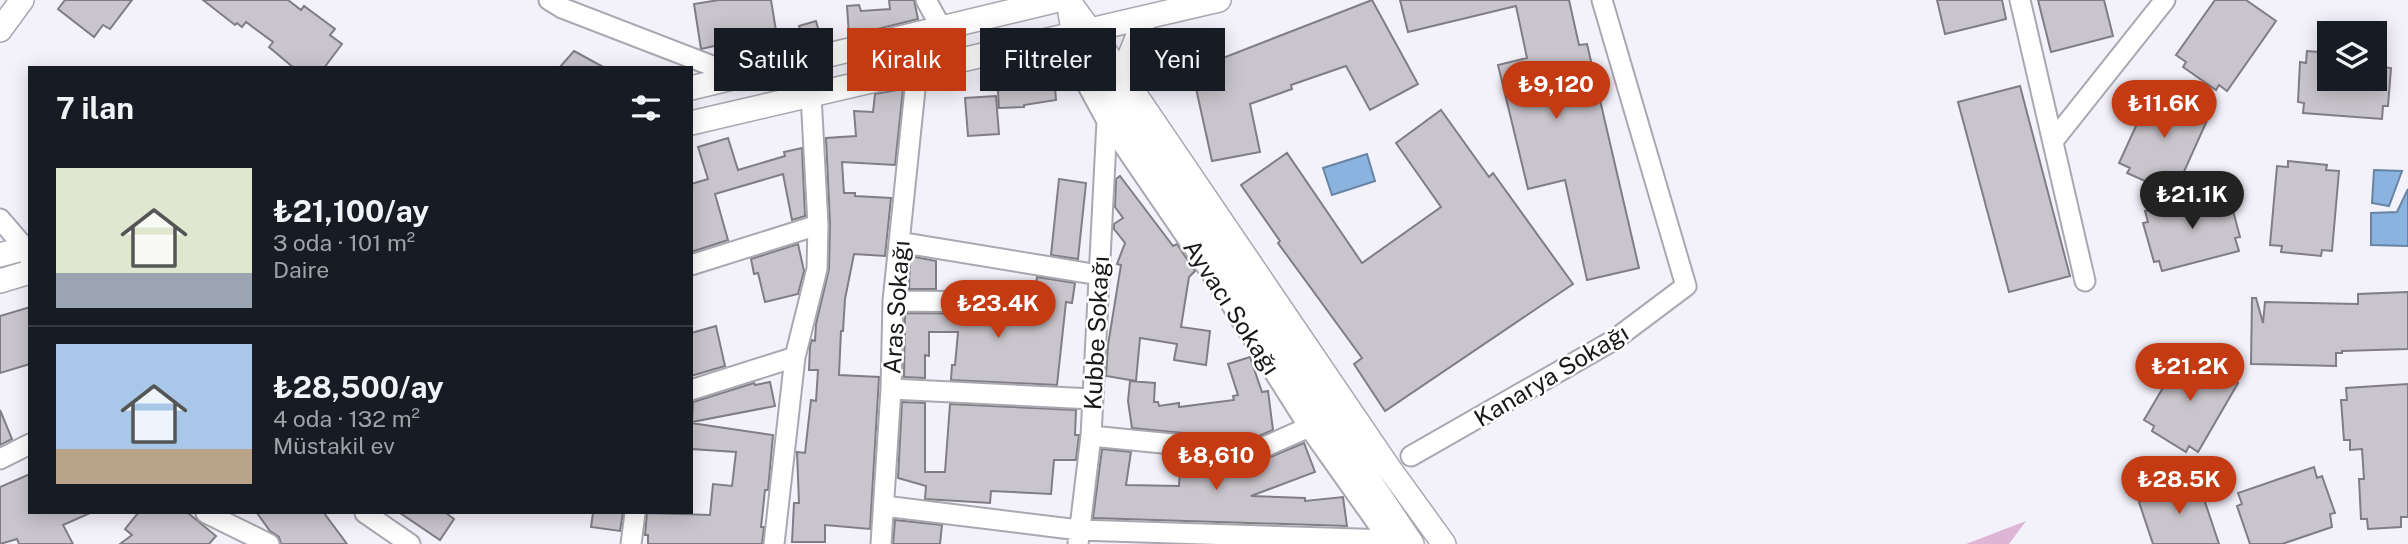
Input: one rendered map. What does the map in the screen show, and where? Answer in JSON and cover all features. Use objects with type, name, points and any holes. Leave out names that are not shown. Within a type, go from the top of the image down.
[{"type":"main road","points":[[0,30],[22,0]]},
{"type":"main road","points":[[946,28],[1058,0]]},
{"type":"main road","points":[[1068,0],[1074,28]]},
{"type":"main road","points":[[1104,28],[1219,0]]},
{"type":"main road","points":[[1122,75],[1145,18]]},
{"type":"main road","name":"Ayvacı Sokağı","points":[[1116,70],[1444,544]]},
{"type":"main road","points":[[693,89],[714,83]]},
{"type":"main road","points":[[693,123],[847,87]]},
{"type":"main road","points":[[1101,91],[1398,543]]},
{"type":"main road","points":[[0,255],[28,251]]},
{"type":"main road","points":[[0,281],[28,273]]},
{"type":"street","points":[[926,0],[941,28]]},
{"type":"street","name":"Kanarya Sokağı","points":[[1411,456],[1614,340],[1686,286],[1602,0]]},
{"type":"street","points":[[2020,0],[2085,281]]},
{"type":"street","points":[[2053,141],[2165,0]]},
{"type":"street","points":[[557,3],[714,66]]},
{"type":"street","name":"Aras Sokağı","points":[[881,544],[891,389],[893,301],[915,91]]},
{"type":"street","name":"Ayvacı Sokağı","points":[[1095,91],[1107,121],[1220,286],[1309,427],[1398,543]]},
{"type":"street","points":[[774,544],[795,357],[817,269],[818,225],[811,95]]},
{"type":"street","name":"Kubbe Sokağı","points":[[1078,537],[1091,436],[1107,121]]},
{"type":"street","points":[[0,219],[28,251]]},
{"type":"street","points":[[693,264],[818,225]]},
{"type":"street","points":[[899,242],[1099,275]]},
{"type":"street","points":[[893,301],[1005,302]]},
{"type":"street","points":[[693,389],[795,357]]},
{"type":"street","points":[[891,389],[1093,399]]},
{"type":"street","points":[[1091,436],[1213,448],[1262,448],[1309,427]]},
{"type":"street","points":[[0,459],[28,445]]},
{"type":"street","points":[[884,506],[1078,537],[1398,543]]},
{"type":"street","points":[[208,514],[269,544]]},
{"type":"street","points":[[366,514],[406,543]]},
{"type":"street","points":[[631,544],[635,514]]},
{"type":"shaded area","points":[[2026,521],[2009,544],[1966,544]]},
{"type":"water","points":[[1367,154],[1375,181],[1332,195],[1323,168]]},
{"type":"water","points":[[2374,170],[2402,171],[2389,206],[2372,203]]},
{"type":"water","points":[[2408,189],[2408,246],[2371,245],[2371,213],[2397,212]]},
{"type":"building","points":[[65,0],[132,0],[110,29],[103,25],[94,37],[58,9]]},
{"type":"building","points":[[203,0],[288,0],[301,10],[304,6],[335,29],[330,35],[342,44],[326,66],[292,66],[269,47],[273,42],[246,22],[242,27],[237,23],[235,25]]},
{"type":"building","points":[[719,0],[771,0],[776,28],[714,28],[714,46],[701,49],[694,4]]},
{"type":"building","points":[[889,0],[914,0],[918,19],[881,28],[848,28],[847,6],[859,5],[861,11],[890,9]]},
{"type":"building","points":[[1372,0],[1418,84],[1370,110],[1346,66],[1291,85],[1292,89],[1250,104],[1260,152],[1212,161],[1197,91],[1225,91],[1225,57]]},
{"type":"building","points":[[1400,0],[1569,0],[1579,45],[1587,44],[1639,268],[1587,280],[1565,180],[1528,189],[1498,65],[1527,58],[1516,6],[1408,32]]},
{"type":"building","points":[[1937,0],[2002,0],[2006,19],[1945,34]]},
{"type":"building","points":[[2038,0],[2104,0],[2113,36],[2051,52]]},
{"type":"building","points":[[2215,0],[2246,0],[2276,21],[2227,91],[2219,85],[2216,90],[2183,67],[2186,62],[2176,55]]},
{"type":"building","points":[[816,21],[818,28],[800,28]]},
{"type":"building","points":[[574,51],[601,66],[561,66]]},
{"type":"building","points":[[2307,51],[2317,52],[2317,91],[2387,91],[2387,68],[2391,68],[2388,106],[2383,106],[2382,119],[2303,113],[2304,103],[2298,102],[2300,62],[2306,63]]},
{"type":"building","points":[[2020,86],[2070,276],[2009,292],[1958,102]]},
{"type":"building","points":[[2164,90],[2203,108],[2200,112],[2209,116],[2174,194],[2127,173],[2130,168],[2119,163],[2152,91],[2162,95]]},
{"type":"building","points":[[903,91],[895,165],[842,162],[844,193],[891,198],[885,256],[854,254],[841,331],[839,375],[879,377],[870,529],[825,525],[825,542],[792,542],[794,503],[799,503],[797,452],[805,453],[811,400],[816,401],[818,370],[809,370],[810,346],[812,340],[815,341],[816,324],[829,269],[826,138],[856,136],[854,111],[873,112],[875,94]]},
{"type":"building","points":[[998,91],[1055,91],[1056,100],[1024,107],[999,108]]},
{"type":"building","points":[[996,96],[999,134],[968,136],[965,98]]},
{"type":"building","points":[[1441,110],[1489,177],[1493,173],[1573,284],[1385,411],[1354,364],[1362,358],[1278,243],[1280,241],[1241,185],[1287,153],[1362,263],[1441,207],[1396,143]]},
{"type":"building","points":[[728,138],[738,170],[802,148],[805,216],[792,220],[783,174],[715,194],[728,240],[693,251],[693,183],[708,179],[698,147]]},
{"type":"building","points":[[2288,161],[2327,165],[2326,170],[2339,171],[2332,251],[2322,250],[2321,256],[2281,252],[2282,246],[2270,245],[2277,166],[2288,167]]},
{"type":"building","points":[[1120,176],[1173,246],[1177,244],[1195,271],[1189,277],[1181,327],[1210,331],[1206,365],[1174,360],[1177,344],[1140,338],[1136,381],[1106,376],[1108,345],[1121,265],[1117,264],[1125,243],[1114,229],[1114,224],[1123,218],[1115,207],[1116,179]]},
{"type":"building","points":[[1059,179],[1086,183],[1078,259],[1051,255]]},
{"type":"building","points":[[2222,190],[2225,201],[2230,199],[2240,237],[2235,238],[2239,251],[2162,271],[2159,261],[2154,262],[2143,223],[2148,222],[2145,211]]},
{"type":"building","points":[[798,244],[804,271],[798,294],[765,302],[758,273],[754,274],[751,259]]},
{"type":"building","points":[[910,256],[936,261],[936,289],[909,289]]},
{"type":"building","points":[[1037,277],[1075,283],[1072,303],[1066,302],[1057,385],[951,380],[958,332],[929,332],[925,378],[904,377],[905,313],[1005,314],[1012,312],[1016,306],[1033,307]]},
{"type":"building","points":[[2408,292],[2408,349],[2342,351],[2336,353],[2336,366],[2251,364],[2252,298],[2256,298],[2263,323],[2265,302],[2358,304],[2358,294]]},
{"type":"building","points":[[28,308],[28,365],[0,373],[0,316]]},
{"type":"building","points":[[716,326],[725,366],[693,375],[693,332]]},
{"type":"building","points":[[2184,352],[2238,383],[2198,452],[2189,446],[2186,452],[2152,431],[2154,426],[2144,420]]},
{"type":"building","points":[[1250,357],[1262,392],[1268,391],[1273,430],[1259,436],[1214,436],[1132,428],[1128,401],[1130,381],[1155,383],[1154,402],[1158,402],[1159,406],[1179,403],[1179,407],[1234,400],[1233,396],[1238,395],[1228,364]]},
{"type":"building","points":[[770,382],[775,406],[693,422],[693,402],[754,383]]},
{"type":"building","points":[[2408,384],[2408,517],[2401,517],[2401,527],[2368,529],[2367,519],[2361,519],[2359,479],[2364,479],[2362,449],[2350,450],[2350,440],[2344,440],[2341,400],[2347,400],[2346,388]]},
{"type":"building","points":[[902,402],[925,403],[925,472],[945,472],[950,404],[1076,410],[1075,435],[1079,435],[1076,460],[1054,460],[1051,494],[991,491],[990,503],[925,499],[926,486],[898,478]]},
{"type":"building","points":[[0,410],[12,439],[0,445]]},
{"type":"building","points":[[693,423],[773,435],[768,490],[765,490],[761,527],[764,527],[762,544],[648,544],[648,535],[645,535],[647,514],[710,515],[713,484],[732,486],[736,452],[693,449]]},
{"type":"building","points":[[1304,443],[1315,472],[1251,496],[1305,498],[1305,501],[1343,497],[1347,526],[1093,518],[1102,449],[1131,452],[1126,485],[1179,486],[1181,457],[1263,460]]},
{"type":"building","points":[[2314,467],[2317,478],[2322,476],[2335,513],[2330,514],[2332,527],[2282,544],[2250,544],[2237,506],[2242,504],[2238,493]]},
{"type":"building","points":[[28,475],[28,514],[88,514],[63,525],[73,544],[19,544],[17,539],[0,544],[0,487]]},
{"type":"building","points":[[2184,480],[2186,485],[2198,481],[2219,544],[2153,544],[2139,502],[2149,498],[2147,493]]},
{"type":"building","points":[[137,514],[189,514],[216,536],[209,544],[120,544],[132,535],[125,529]]},
{"type":"building","points":[[258,514],[325,514],[347,544],[281,544],[279,537],[270,531]]},
{"type":"building","points":[[401,514],[447,514],[454,519],[440,540]]},
{"type":"building","points":[[593,514],[623,514],[620,531],[591,527]]},
{"type":"building","points":[[895,520],[942,525],[940,544],[893,544]]}]
